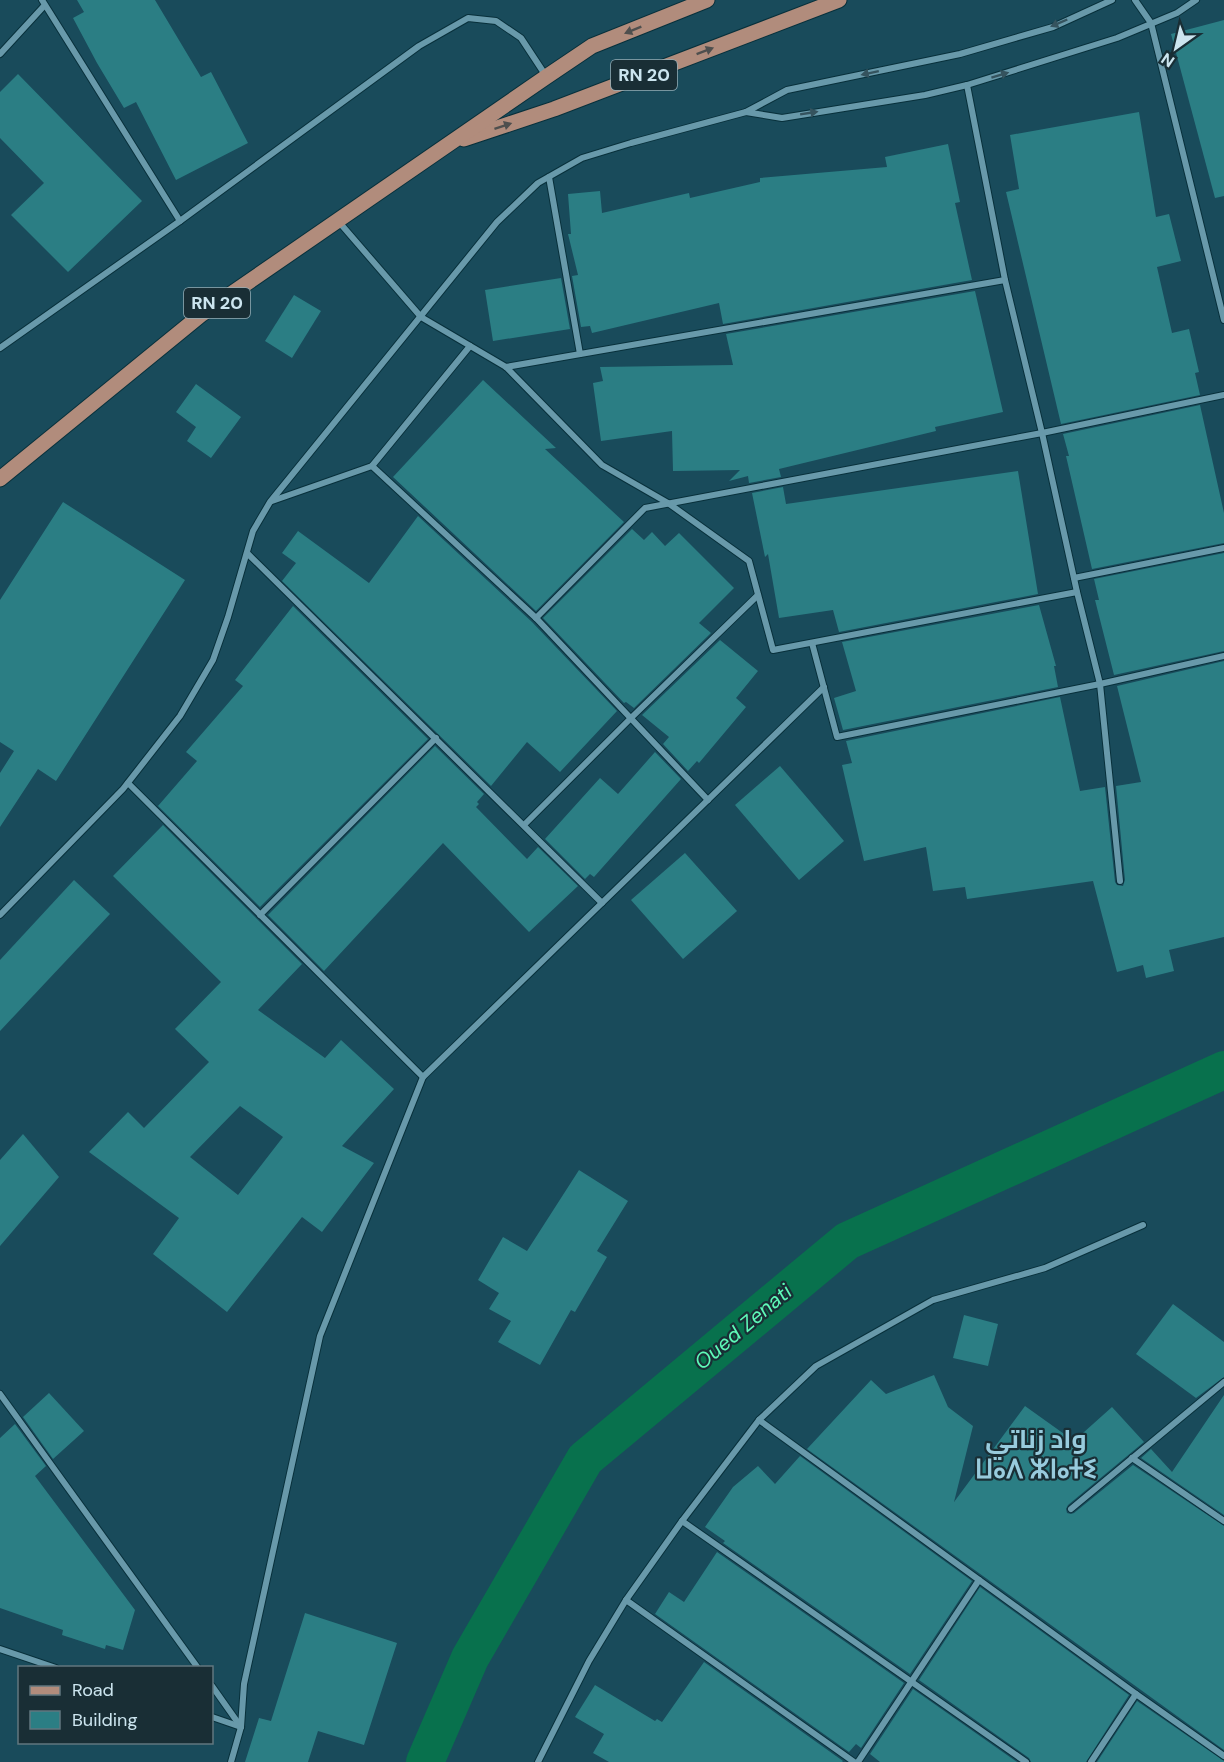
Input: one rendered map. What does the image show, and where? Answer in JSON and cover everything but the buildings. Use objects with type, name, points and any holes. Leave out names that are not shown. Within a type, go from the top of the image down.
[{"type":"main road","name":"RN 20","points":[[0,479],[202,314],[447,144],[592,46],[706,0]]},
{"type":"main road","name":"RN 20","points":[[447,144],[554,110],[839,0]]},
{"type":"street","points":[[0,915],[128,783],[180,716],[213,660],[253,531],[270,502],[497,222],[538,183],[582,158],[746,112],[787,90],[960,54],[1053,27],[1112,0]]},
{"type":"street","points":[[1135,0],[1151,23],[1224,320]]},
{"type":"street","points":[[746,112],[782,118],[925,95],[967,85],[1106,42],[1177,13],[1196,0]]},
{"type":"street","points":[[0,54],[43,3],[180,221]]},
{"type":"street","points":[[0,348],[180,221],[418,46],[468,18],[496,21],[521,38],[546,77]]},
{"type":"street","points":[[967,85],[1005,280],[1100,684],[1119,881]]},
{"type":"street","points":[[549,177],[580,354]]},
{"type":"street","points":[[338,220],[422,317],[506,367],[602,465],[668,503],[749,561],[773,650],[1077,592]]},
{"type":"street","points":[[506,367],[1005,280]]},
{"type":"street","points":[[270,502],[372,466],[470,346]]},
{"type":"street","points":[[536,618],[645,508],[1042,433],[1224,395]]},
{"type":"street","points":[[372,466],[536,618],[708,800]]},
{"type":"street","points":[[1074,578],[1224,548]]},
{"type":"street","points":[[247,553],[602,903]]},
{"type":"street","points":[[524,825],[758,595]]},
{"type":"street","points":[[812,643],[837,737],[1100,684],[1224,656]]},
{"type":"street","points":[[231,1762],[242,1727],[244,1684],[320,1336],[423,1077],[824,687]]},
{"type":"street","points":[[260,915],[436,738]]},
{"type":"street","points":[[128,783],[423,1077]]},
{"type":"street","points":[[537,1762],[589,1661],[626,1600],[682,1521],[759,1420],[816,1366],[933,1300],[1045,1268],[1143,1225]]},
{"type":"street","points":[[1071,1509],[1224,1382]]},
{"type":"street","points":[[0,1394],[197,1666]]},
{"type":"street","points":[[759,1420],[1224,1756]]},
{"type":"street","points":[[1132,1458],[1224,1521]]},
{"type":"street","points":[[682,1521],[1026,1762]]},
{"type":"street","points":[[626,1600],[856,1762],[979,1580]]},
{"type":"street","points":[[0,1649],[50,1666]]},
{"type":"street","points":[[213,1687],[242,1727]]},
{"type":"street","points":[[1091,1762],[1136,1694]]},
{"type":"street","points":[[213,1717],[242,1727]]},
{"type":"waterway","name":"Oued Zenati","points":[[425,1762],[470,1658],[585,1459],[847,1241],[1224,1070]]},
{"type":"district","name":"واد زناتي ⵡⴰⴷ ⵣⵏⴰⵜⵉ","points":[[1036,1454]]}]
